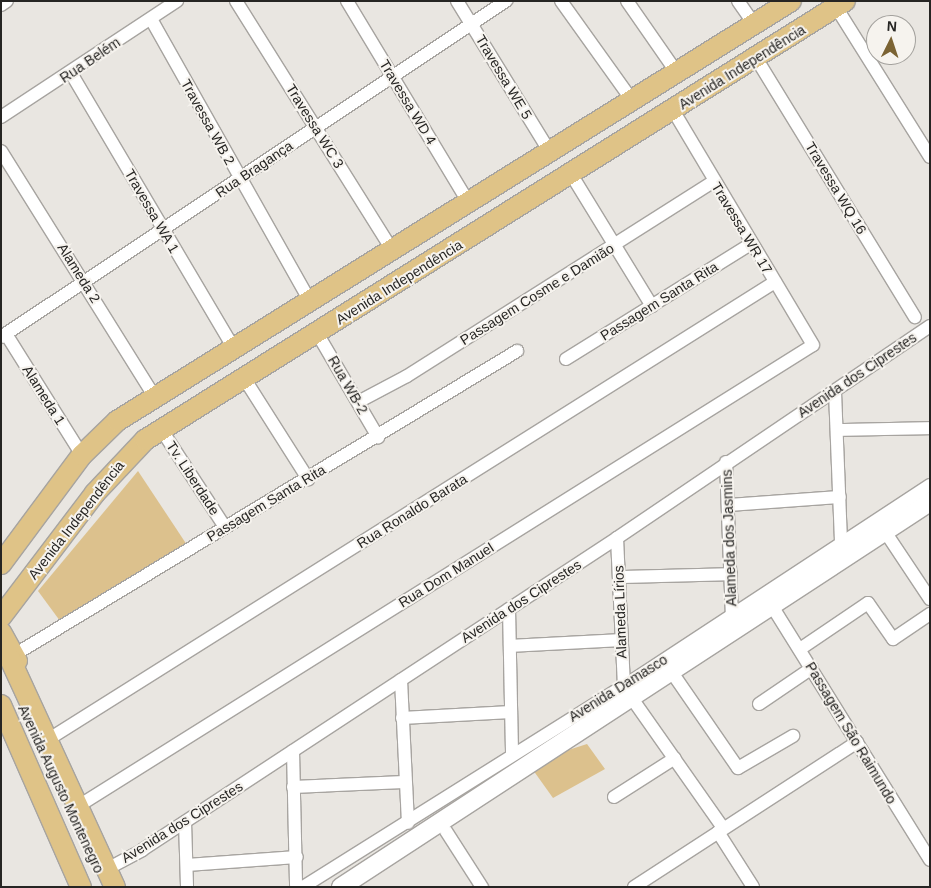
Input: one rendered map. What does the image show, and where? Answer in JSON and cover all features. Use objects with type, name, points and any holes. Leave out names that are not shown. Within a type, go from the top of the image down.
[{"type":"main road","points":[[1,564],[82,455],[117,421],[311,303],[791,1]]},
{"type":"main road","name":"Avenida Independência","points":[[1,617],[108,477],[161,429],[840,4]]},
{"type":"main road","points":[[1,632],[6,657],[10,659],[80,805],[109,881]]},
{"type":"main road","name":"Avenida Augusto Montenegro","points":[[6,657],[109,881]]},
{"type":"main road","name":"Avenida Augusto Montenegro","points":[[1,705],[81,887]]},
{"type":"main road","points":[[1,737],[71,887]]},
{"type":"street","points":[[1,5],[7,1]]},
{"type":"street","name":"Rua Belém","points":[[1,117],[71,73],[178,1]]},
{"type":"street","name":"Travessa WC 3","points":[[236,1],[317,127],[393,251]]},
{"type":"street","name":"Travessa WD 4","points":[[347,1],[469,203]]},
{"type":"street","name":"Travessa WE 5","points":[[457,1],[550,152]]},
{"type":"street","name":"Rua Bragança","points":[[3,335],[506,1]]},
{"type":"street","points":[[561,1],[632,100]]},
{"type":"street","points":[[627,1],[677,73]]},
{"type":"street","points":[[738,1],[754,24]]},
{"type":"street","points":[[840,4],[930,157]]},
{"type":"street","name":"Travessa WB 2","points":[[151,19],[311,303]]},
{"type":"street","name":"Travessa WQ 16","points":[[756,58],[914,317]]},
{"type":"street","name":"Travessa WA 1","points":[[71,73],[234,349]]},
{"type":"street","name":"Travessa WR 17","points":[[673,110],[813,345]]},
{"type":"street","name":"Alameda 2","points":[[1,151],[85,280],[155,397]]},
{"type":"street","points":[[571,174],[652,306]]},
{"type":"street","name":"Passagem Cosme e Damião","points":[[358,402],[407,376],[714,181]]},
{"type":"street","name":"Passagem Santa Rita","points":[[566,359],[752,243]]},
{"type":"street","name":"Rua Ronaldo Barata","points":[[45,732],[775,282]]},
{"type":"street","name":"Avenida dos Ciprestes","points":[[109,881],[185,822],[617,538],[726,462],[835,392],[930,326]]},
{"type":"street","name":"Rua WB-2","points":[[317,333],[378,437]]},
{"type":"street","name":"Alameda 1","points":[[3,335],[82,455]]},
{"type":"street","name":"Rua Dom Manuel","points":[[80,805],[813,345]]},
{"type":"street","name":"Passagem Santa Rita","points":[[6,657],[308,479],[517,351]]},
{"type":"street","points":[[244,378],[308,479]]},
{"type":"street","points":[[835,392],[841,543]]},
{"type":"street","points":[[838,430],[930,428]]},
{"type":"street","name":"Tv. Liberdade","points":[[161,429],[225,527]]},
{"type":"street","name":"Alameda dos Jasmins","points":[[726,462],[732,615]]},
{"type":"street","name":"Avenida Damasco","points":[[352,884],[732,615],[930,485]]},
{"type":"street","points":[[728,504],[840,497]]},
{"type":"street","name":"Avenida Damasco","points":[[304,887],[408,823],[512,753],[627,691],[671,671],[772,606],[884,530],[930,502]]},
{"type":"street","points":[[884,530],[930,600]]},
{"type":"street","name":"Alameda Lírios","points":[[617,538],[622,640],[627,691]]},
{"type":"street","points":[[619,577],[731,574]]},
{"type":"street","points":[[800,648],[868,603],[894,639],[930,614]]},
{"type":"street","name":"Passagem São Raimundo","points":[[772,606],[800,648],[930,860]]},
{"type":"street","points":[[509,609],[512,753]]},
{"type":"street","points":[[510,646],[622,640]]},
{"type":"street","points":[[759,704],[812,668]]},
{"type":"street","points":[[671,671],[733,765],[743,768],[793,736]]},
{"type":"street","points":[[401,680],[404,782],[408,823]]},
{"type":"street","points":[[627,691],[676,758],[721,830],[753,887]]},
{"type":"street","points":[[402,718],[511,712]]},
{"type":"street","points":[[634,887],[857,742]]},
{"type":"street","points":[[293,751],[297,858],[296,887]]},
{"type":"street","points":[[614,797],[676,758]]},
{"type":"street","points":[[293,787],[404,782]]},
{"type":"street","points":[[185,822],[187,887]]},
{"type":"street","points":[[446,831],[482,887]]},
{"type":"street","points":[[187,864],[297,858]]},
{"type":"shaded area","points":[[138,471],[189,548],[63,625],[38,591]]},
{"type":"shaded area","points":[[587,744],[605,769],[553,798],[528,763]]}]
